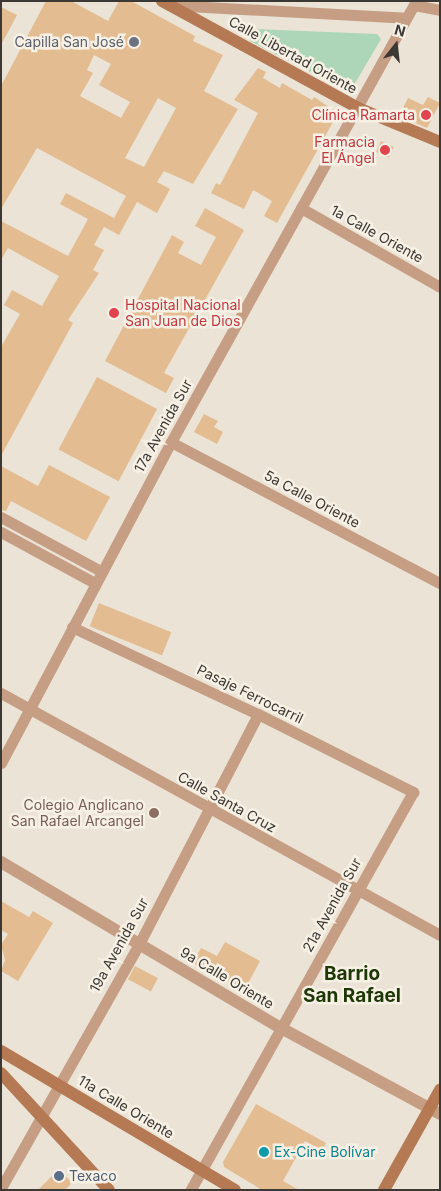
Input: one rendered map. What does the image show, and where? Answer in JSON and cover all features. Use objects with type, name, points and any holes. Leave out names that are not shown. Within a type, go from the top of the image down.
[{"type":"main road","name":"Calle Libertad Oriente","points":[[166,3],[358,108],[440,142]]},
{"type":"main road","name":"11a Calle Oriente","points":[[1,1051],[236,1190]]},
{"type":"main road","points":[[1,1073],[109,1190]]},
{"type":"main road","points":[[384,1190],[435,1111],[440,1090]]},
{"type":"street","points":[[166,3],[213,4],[406,18]]},
{"type":"street","points":[[415,3],[440,10]]},
{"type":"street","name":"17a Avenida Sur","points":[[1,763],[171,442],[415,3]]},
{"type":"street","name":"1a Calle Oriente","points":[[300,208],[440,287]]},
{"type":"street","name":"5a Calle Oriente","points":[[171,442],[440,583]]},
{"type":"street","points":[[1,517],[101,571]]},
{"type":"street","points":[[1,532],[95,583]]},
{"type":"street","name":"Pasaje Ferrocarril","points":[[72,627],[258,714],[413,792]]},
{"type":"street","name":"Calle Santa Cruz","points":[[1,693],[208,809],[440,935]]},
{"type":"street","name":"19a Avenida Sur","points":[[1,1188],[58,1084],[139,944],[258,714]]},
{"type":"street","name":"21a Avenida Sur","points":[[191,1190],[413,792]]},
{"type":"street","name":"9a Calle Oriente","points":[[1,862],[281,1028],[435,1111]]},
{"type":"green space","points":[[254,29],[377,34],[381,39],[350,92],[250,41]]},
{"type":"building","points":[[46,1],[71,1],[108,21],[119,1],[131,1],[195,36],[193,41],[223,55],[204,91],[238,109],[193,184],[164,171],[157,182],[170,189],[157,213],[137,202],[119,235],[104,227],[94,245],[104,250],[93,270],[99,273],[68,320],[73,323],[1,456],[1,347],[20,314],[4,305],[12,290],[42,306],[59,276],[8,248],[1,260],[1,221],[68,256],[88,219],[60,204],[66,193],[114,218],[126,196],[37,148],[1,209],[1,86]],"holes":[[[94,55],[111,64],[99,85],[130,102],[121,118],[80,96],[93,73],[87,70]],[[158,98],[176,108],[144,167],[125,158]]]},
{"type":"building","points":[[1,7],[17,15],[1,45]]},
{"type":"building","points":[[258,68],[266,72],[263,78],[280,88],[282,83],[312,100],[314,97],[338,113],[277,223],[264,216],[272,201],[253,190],[244,209],[211,193],[216,183],[220,185],[258,113],[234,100]]},
{"type":"building","points":[[428,97],[440,103],[427,128],[399,116],[408,98],[423,105]]},
{"type":"building","name":"Farmacia El Ángel","points":[[381,141],[394,147],[389,158],[376,152]]},
{"type":"building","points":[[205,208],[244,230],[164,373],[174,378],[166,393],[105,361],[172,235],[184,242],[178,253],[201,265],[216,237],[195,226]]},
{"type":"building","points":[[97,377],[157,409],[119,481],[59,449]]},
{"type":"building","points":[[204,414],[218,421],[214,427],[223,432],[217,444],[194,432]]},
{"type":"building","points":[[49,465],[110,497],[86,541],[11,501],[6,511],[1,510],[1,466],[38,486]]},
{"type":"building","points":[[99,603],[171,632],[162,655],[90,626]]},
{"type":"building","points":[[1,901],[29,917],[33,911],[53,923],[18,981],[1,971],[5,960],[1,945],[8,934],[1,930]]},
{"type":"building","points":[[225,942],[260,961],[244,991],[193,963],[201,948],[217,956]]},
{"type":"building","points":[[135,966],[158,978],[151,991],[128,979]]},
{"type":"building","name":"Ex-Cine Bolívar","points":[[256,1104],[326,1143],[322,1150],[305,1141],[283,1181],[299,1190],[262,1190],[224,1167],[223,1162]]},
{"type":"building","name":"Texaco","points":[[59,1169],[72,1183],[65,1190],[38,1190]]},
{"type":"place","name":"Capilla San José","points":[[134,42]]},
{"type":"place","name":"Clínica Ramarta","points":[[426,115]]},
{"type":"place","name":"Farmacia El Ángel","points":[[385,150]]},
{"type":"place","name":"Hospital Nacional San Juan de Dios","points":[[114,313]]},
{"type":"place","name":"Colegio Anglicano San Rafael Arcangel","points":[[154,813]]},
{"type":"place","name":"Ex-Cine Bolívar","points":[[264,1152]]},
{"type":"place","name":"Texaco","points":[[59,1176]]},
{"type":"district","name":"Barrio San Rafael","points":[[352,985]]}]
